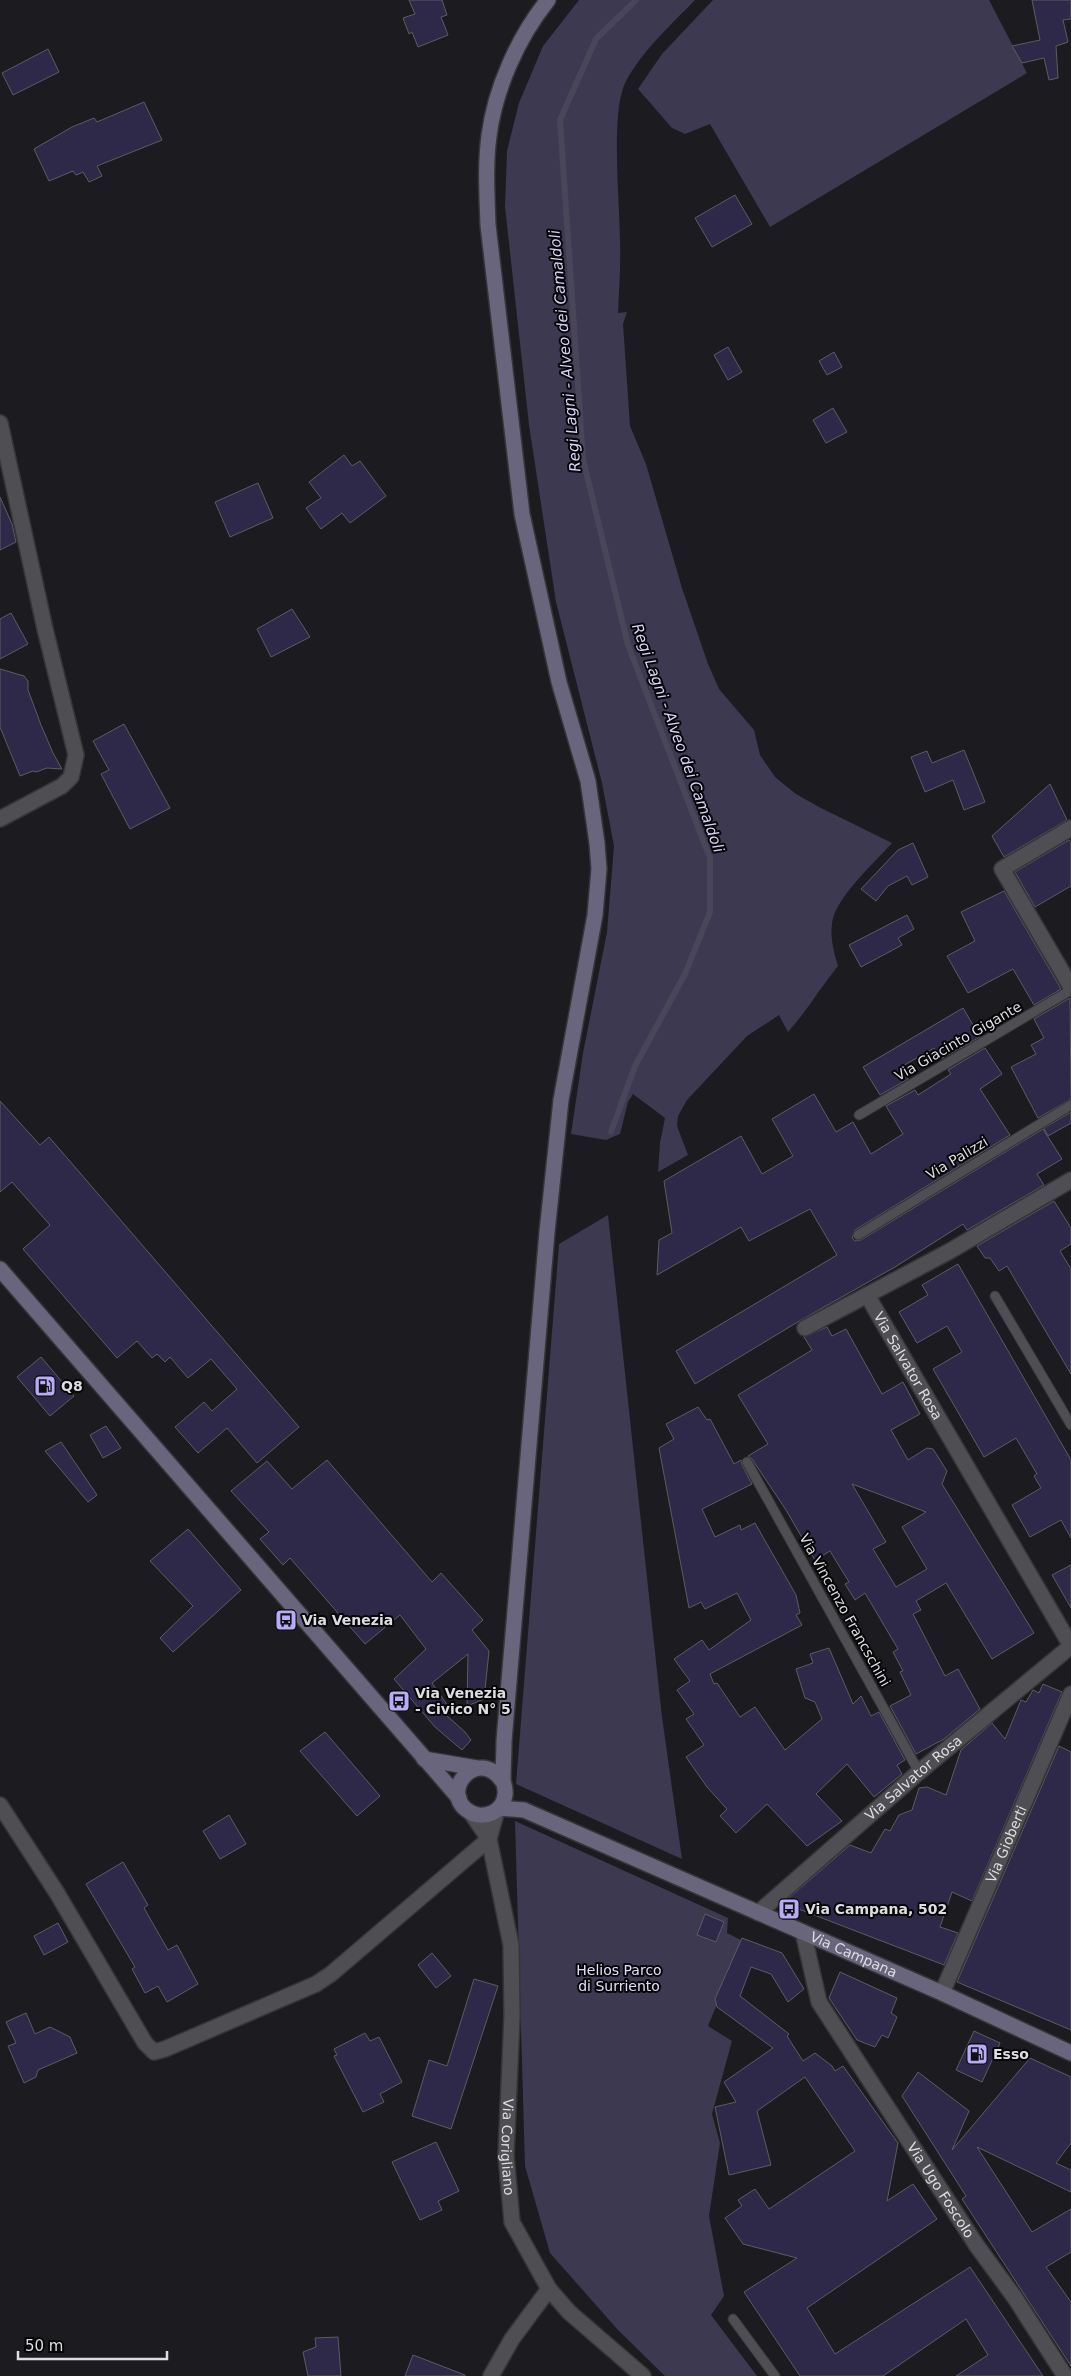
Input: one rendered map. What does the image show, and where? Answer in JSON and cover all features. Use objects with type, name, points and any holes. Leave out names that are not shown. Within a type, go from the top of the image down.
[{"type":"street","points":[[0,1805],[57,1893],[145,2042],[154,2052],[316,1984],[332,1974],[490,1839],[498,1809],[505,1796],[504,1741],[536,1349],[561,1100],[595,915],[599,869],[588,781],[559,682],[522,514],[488,225],[486,184],[489,135],[499,95],[512,57],[534,17],[548,0]]},
{"type":"street","points":[[0,423],[4,460],[76,756],[71,777],[62,786],[0,819]]},
{"type":"street","points":[[1071,828],[1002,868],[1071,989]]},
{"type":"street","points":[[805,1328],[1071,1180]]},
{"type":"street","points":[[0,1269],[388,1714],[424,1760],[459,1798]]},
{"type":"street","name":"Via Salvator Rosa","points":[[752,1911],[1071,1646],[867,1295]]},
{"type":"street","name":"Via Gioberti","points":[[942,1994],[1071,1694]]},
{"type":"street","points":[[490,1839],[471,1813],[461,1804],[459,1798],[460,1783],[470,1771],[481,1768],[504,1741]]},
{"type":"street","points":[[424,1760],[481,1768],[499,1775],[504,1786],[524,1810]]},
{"type":"street","points":[[471,1813],[484,1816],[498,1809],[524,1810]]},
{"type":"street","name":"Via Campana","points":[[524,1810],[803,1932],[1071,2053]]},
{"type":"street","name":"Via Corigliano","points":[[490,1839],[512,1945],[512,2016],[506,2155],[512,2222],[549,2289],[569,2312],[643,2376]]},
{"type":"street","name":"Via Ugo Foscolo","points":[[803,1932],[819,2002],[977,2246],[1015,2298],[1065,2376]]},
{"type":"street","points":[[491,2376],[512,2339],[549,2289]]},
{"type":"lane","name":"Via Giacinto Gigante","points":[[858,1115],[1071,989]]},
{"type":"lane","name":"Via Palizzi","points":[[858,1235],[1071,1105]]},
{"type":"lane","points":[[995,1296],[1071,1425]]},
{"type":"lane","name":"Via Vincenzo Francschini","points":[[747,1462],[918,1772]]},
{"type":"lane","points":[[733,2319],[776,2376]]},
{"type":"green space","points":[[579,0],[695,0],[658,38],[641,59],[626,81],[621,95],[617,135],[620,249],[618,313],[627,312],[623,324],[630,426],[646,464],[682,588],[708,664],[719,689],[754,730],[760,755],[775,777],[796,794],[819,807],[892,843],[847,892],[834,914],[832,935],[838,966],[788,1032],[779,1015],[747,1036],[687,1100],[678,1116],[677,1126],[688,1155],[658,1172],[660,1143],[665,1118],[633,1094],[628,1102],[620,1134],[606,1140],[571,1134],[583,1053],[607,932],[614,846],[602,783],[556,602],[529,425],[505,207],[507,151],[519,103],[543,46]]},
{"type":"green space","points":[[713,0],[989,0],[1027,73],[770,227],[710,124],[685,134],[672,128],[638,89],[662,54]]},
{"type":"green space","points":[[608,1215],[662,1717],[682,1859],[516,1784],[559,1244]]},
{"type":"green space","name":"Helios Parco di Surriento","points":[[515,1821],[728,1918],[727,1933],[743,1941],[708,2026],[732,2041],[712,2114],[720,2143],[709,2216],[724,2296],[711,2315],[757,2376],[665,2376],[618,2330],[550,2253],[525,2166]]},
{"type":"building","points":[[409,0],[442,0],[447,15],[441,17],[448,35],[418,47],[412,32],[409,34],[403,18],[415,14]]},
{"type":"building","points":[[1032,0],[1071,0],[1071,19],[1063,20],[1068,42],[1056,46],[1058,78],[1049,80],[1044,58],[1022,63],[1012,46],[1040,40]]},
{"type":"building","points":[[48,49],[59,72],[13,95],[2,73]]},
{"type":"building","points":[[144,102],[162,140],[97,166],[102,176],[89,182],[83,172],[76,175],[73,171],[49,181],[34,149],[72,127],[94,118],[97,122]]},
{"type":"building","points":[[735,195],[752,224],[712,247],[695,218]]},
{"type":"building","points":[[728,347],[742,372],[728,380],[714,355]]},
{"type":"building","points":[[834,352],[842,367],[827,375],[819,361]]},
{"type":"building","points":[[833,408],[847,432],[826,443],[813,420]]},
{"type":"building","points":[[344,455],[352,466],[360,461],[386,496],[350,523],[342,513],[321,529],[306,508],[321,498],[309,482]]},
{"type":"building","points":[[258,483],[273,518],[230,537],[215,502]]},
{"type":"building","points":[[0,497],[12,524],[16,542],[0,550]]},
{"type":"building","points":[[292,609],[310,637],[271,657],[257,629]]},
{"type":"building","points":[[11,613],[28,644],[0,659],[0,619]]},
{"type":"building","points":[[0,669],[24,676],[28,681],[28,690],[41,725],[62,769],[47,768],[20,776],[0,727]]},
{"type":"building","points":[[124,724],[170,808],[130,829],[101,774],[109,770],[93,741]]},
{"type":"building","points":[[964,750],[985,802],[964,810],[953,780],[925,792],[911,757],[927,751],[932,763]]},
{"type":"building","points":[[1050,784],[1067,820],[1004,857],[992,836]]},
{"type":"building","points":[[1069,840],[1071,843],[1071,886],[1035,907],[1015,872]]},
{"type":"building","points":[[913,843],[928,877],[912,885],[907,876],[888,886],[876,901],[861,889],[898,850]]},
{"type":"building","points":[[1004,891],[1061,989],[1034,1005],[1013,969],[968,993],[947,956],[975,941],[961,912]]},
{"type":"building","points":[[907,915],[914,929],[898,938],[902,945],[861,967],[849,945]]},
{"type":"building","points":[[1070,998],[1071,1099],[1038,1118],[1011,1067],[1036,1054],[1031,1045],[1044,1038],[1034,1019]]},
{"type":"building","points":[[963,1008],[980,1037],[941,1059],[934,1048],[901,1067],[908,1079],[880,1095],[863,1067]]},
{"type":"building","points":[[985,1048],[1002,1074],[980,1089],[1010,1135],[855,1230],[852,1238],[855,1241],[861,1240],[1043,1129],[1062,1159],[1037,1174],[1044,1185],[967,1230],[963,1224],[895,1267],[801,1320],[695,1384],[676,1351],[837,1255],[810,1209],[749,1241],[741,1227],[657,1275],[659,1240],[672,1233],[664,1181],[741,1136],[762,1174],[793,1156],[772,1119],[814,1094],[836,1132],[853,1122],[871,1154],[903,1134],[886,1106],[915,1090],[918,1095],[951,1074],[948,1070]]},
{"type":"building","points":[[0,1101],[40,1145],[49,1137],[299,1427],[257,1463],[227,1428],[198,1453],[175,1427],[204,1402],[212,1411],[237,1389],[211,1359],[188,1378],[170,1357],[165,1362],[157,1354],[152,1358],[137,1341],[117,1358],[23,1249],[50,1225],[12,1182],[0,1192]]},
{"type":"building","points":[[1071,1112],[1071,1123],[1048,1136],[1044,1128]]},
{"type":"building","points":[[1054,1201],[1071,1228],[1071,1244],[1060,1251],[1071,1269],[1071,1374],[1007,1266],[999,1271],[990,1258],[985,1258],[977,1246]]},
{"type":"building","points":[[958,1264],[1071,1460],[1071,1538],[1061,1520],[1030,1537],[1012,1505],[1041,1488],[1034,1476],[1037,1474],[1016,1438],[984,1457],[933,1369],[962,1352],[947,1326],[917,1343],[899,1312],[928,1295],[922,1285]]},
{"type":"building","points":[[827,1327],[832,1336],[846,1329],[882,1394],[903,1382],[920,1414],[891,1430],[908,1460],[927,1448],[933,1449],[947,1471],[942,1484],[1034,1633],[992,1659],[946,1583],[916,1601],[921,1610],[913,1614],[945,1676],[958,1669],[980,1709],[944,1739],[916,1754],[890,1706],[911,1695],[900,1672],[903,1671],[893,1652],[898,1649],[865,1593],[855,1600],[845,1584],[849,1582],[830,1551],[815,1560],[786,1510],[752,1459],[748,1456],[768,1444],[738,1395],[812,1350],[804,1337]],"holes":[[[852,1484],[926,1512],[902,1527],[927,1569],[896,1587],[873,1549],[886,1542]]]},
{"type":"building","points":[[41,1357],[74,1396],[50,1416],[17,1377]]},
{"type":"building","points":[[698,1407],[707,1420],[710,1419],[734,1464],[741,1460],[752,1484],[702,1509],[715,1537],[740,1525],[741,1530],[755,1523],[796,1595],[800,1613],[796,1615],[802,1625],[710,1674],[714,1684],[717,1683],[740,1717],[755,1707],[785,1750],[822,1719],[815,1702],[805,1698],[796,1669],[813,1663],[810,1654],[829,1648],[853,1704],[861,1696],[871,1716],[879,1712],[905,1760],[897,1765],[902,1774],[874,1797],[847,1764],[816,1794],[842,1821],[807,1846],[767,1804],[736,1833],[720,1816],[727,1809],[707,1787],[686,1757],[704,1745],[686,1719],[694,1714],[677,1690],[690,1681],[674,1659],[702,1640],[709,1650],[751,1620],[737,1593],[705,1609],[701,1602],[689,1608],[659,1448],[674,1439],[666,1424]]},
{"type":"building","points":[[106,1426],[121,1448],[103,1458],[90,1435]]},
{"type":"building","points":[[61,1442],[97,1495],[88,1502],[45,1451]]},
{"type":"building","points":[[327,1460],[432,1582],[441,1573],[483,1620],[472,1630],[489,1651],[484,1699],[467,1706],[468,1654],[432,1683],[452,1712],[446,1715],[471,1740],[462,1750],[435,1727],[394,1679],[426,1649],[400,1615],[365,1644],[290,1558],[283,1565],[260,1539],[269,1532],[231,1491],[267,1461],[292,1489]]},
{"type":"building","points":[[188,1529],[241,1590],[173,1652],[160,1638],[193,1606],[150,1561]]},
{"type":"building","points":[[1071,1565],[1071,1608],[1052,1575]]},
{"type":"building","points":[[1043,1684],[1062,1692],[972,1901],[952,1892],[940,1927],[958,1933],[944,1965],[783,1903],[850,1845],[871,1853],[885,1829],[890,1831],[899,1815],[912,1810],[919,1788],[927,1787],[946,1795],[961,1750],[992,1723],[1005,1739],[1021,1700],[1026,1702],[1033,1690],[1039,1693]]},
{"type":"building","points":[[325,1732],[380,1796],[357,1816],[300,1751]]},
{"type":"building","points":[[1059,1746],[1071,1752],[1071,2030],[957,1982]]},
{"type":"building","points":[[229,1815],[246,1844],[220,1859],[203,1831]]},
{"type":"building","points":[[123,1862],[148,1905],[144,1908],[168,1950],[177,1945],[198,1984],[167,2002],[158,1986],[145,1993],[132,1969],[135,1967],[86,1884]]},
{"type":"building","points":[[705,1914],[724,1922],[716,1942],[697,1935]]},
{"type":"building","points":[[58,1923],[68,1942],[44,1955],[34,1936]]},
{"type":"building","points":[[742,1938],[782,1953],[804,1989],[788,2002],[771,1974],[751,1967],[740,1996],[789,2034],[787,2036],[803,2061],[815,2053],[832,2066],[835,2071],[843,2066],[898,2143],[887,2201],[913,2184],[937,2219],[807,2308],[835,2354],[970,2267],[1043,2376],[956,2376],[988,2355],[966,2319],[883,2376],[800,2376],[744,2292],[797,2258],[743,2244],[725,2218],[742,2206],[738,2200],[755,2189],[769,2209],[855,2151],[805,2077],[757,2111],[771,2165],[729,2175],[715,2107],[736,2102],[724,2082],[773,2048],[717,2007],[715,1999]]},
{"type":"building","points":[[432,1953],[451,1976],[436,1988],[418,1965]]},
{"type":"building","points":[[840,1972],[897,1998],[891,2013],[897,2017],[888,2038],[882,2035],[875,2047],[857,2040],[829,1998]]},
{"type":"building","points":[[474,1979],[498,1986],[451,2129],[412,2116],[429,2060],[447,2066]]},
{"type":"building","points":[[26,2013],[35,2034],[50,2027],[70,2037],[77,2053],[38,2070],[36,2077],[24,2083],[8,2046],[16,2043],[6,2022]]},
{"type":"building","points":[[974,2031],[1000,2043],[982,2082],[956,2070]]},
{"type":"building","points":[[365,2033],[370,2041],[379,2037],[402,2082],[380,2094],[384,2102],[363,2112],[334,2056],[337,2055],[334,2049]]},
{"type":"building","points":[[1030,2058],[1071,2077],[1071,2143],[1056,2163],[1071,2170],[1071,2192],[977,2147],[1032,2232],[1071,2209],[1071,2252],[1046,2267],[1071,2302],[1071,2366],[962,2199],[966,2196],[902,2096],[918,2072],[969,2111],[952,2150]]},
{"type":"building","points":[[436,2142],[459,2191],[438,2201],[442,2210],[420,2220],[392,2162]]},
{"type":"building","points":[[338,2337],[341,2376],[308,2376],[303,2352],[316,2347],[315,2338]]},
{"type":"building","points":[[413,2355],[465,2375],[465,2376],[405,2376]]},
{"type":"waterway","name":"Regi Lagni - Alveo dei Camaldoli","points":[[611,1132],[635,1066],[685,974],[710,912],[710,858],[628,645],[583,459],[560,120],[596,39],[636,0]]},
{"type":"place","name":"Q8","points":[[45,1386]]},
{"type":"place","name":"Via Venezia","points":[[286,1620]]},
{"type":"place","name":"Via Venezia - Civico N° 5","points":[[399,1701]]},
{"type":"place","name":"Via Campana, 502","points":[[789,1909]]},
{"type":"place","name":"Esso","points":[[977,2054]]}]
